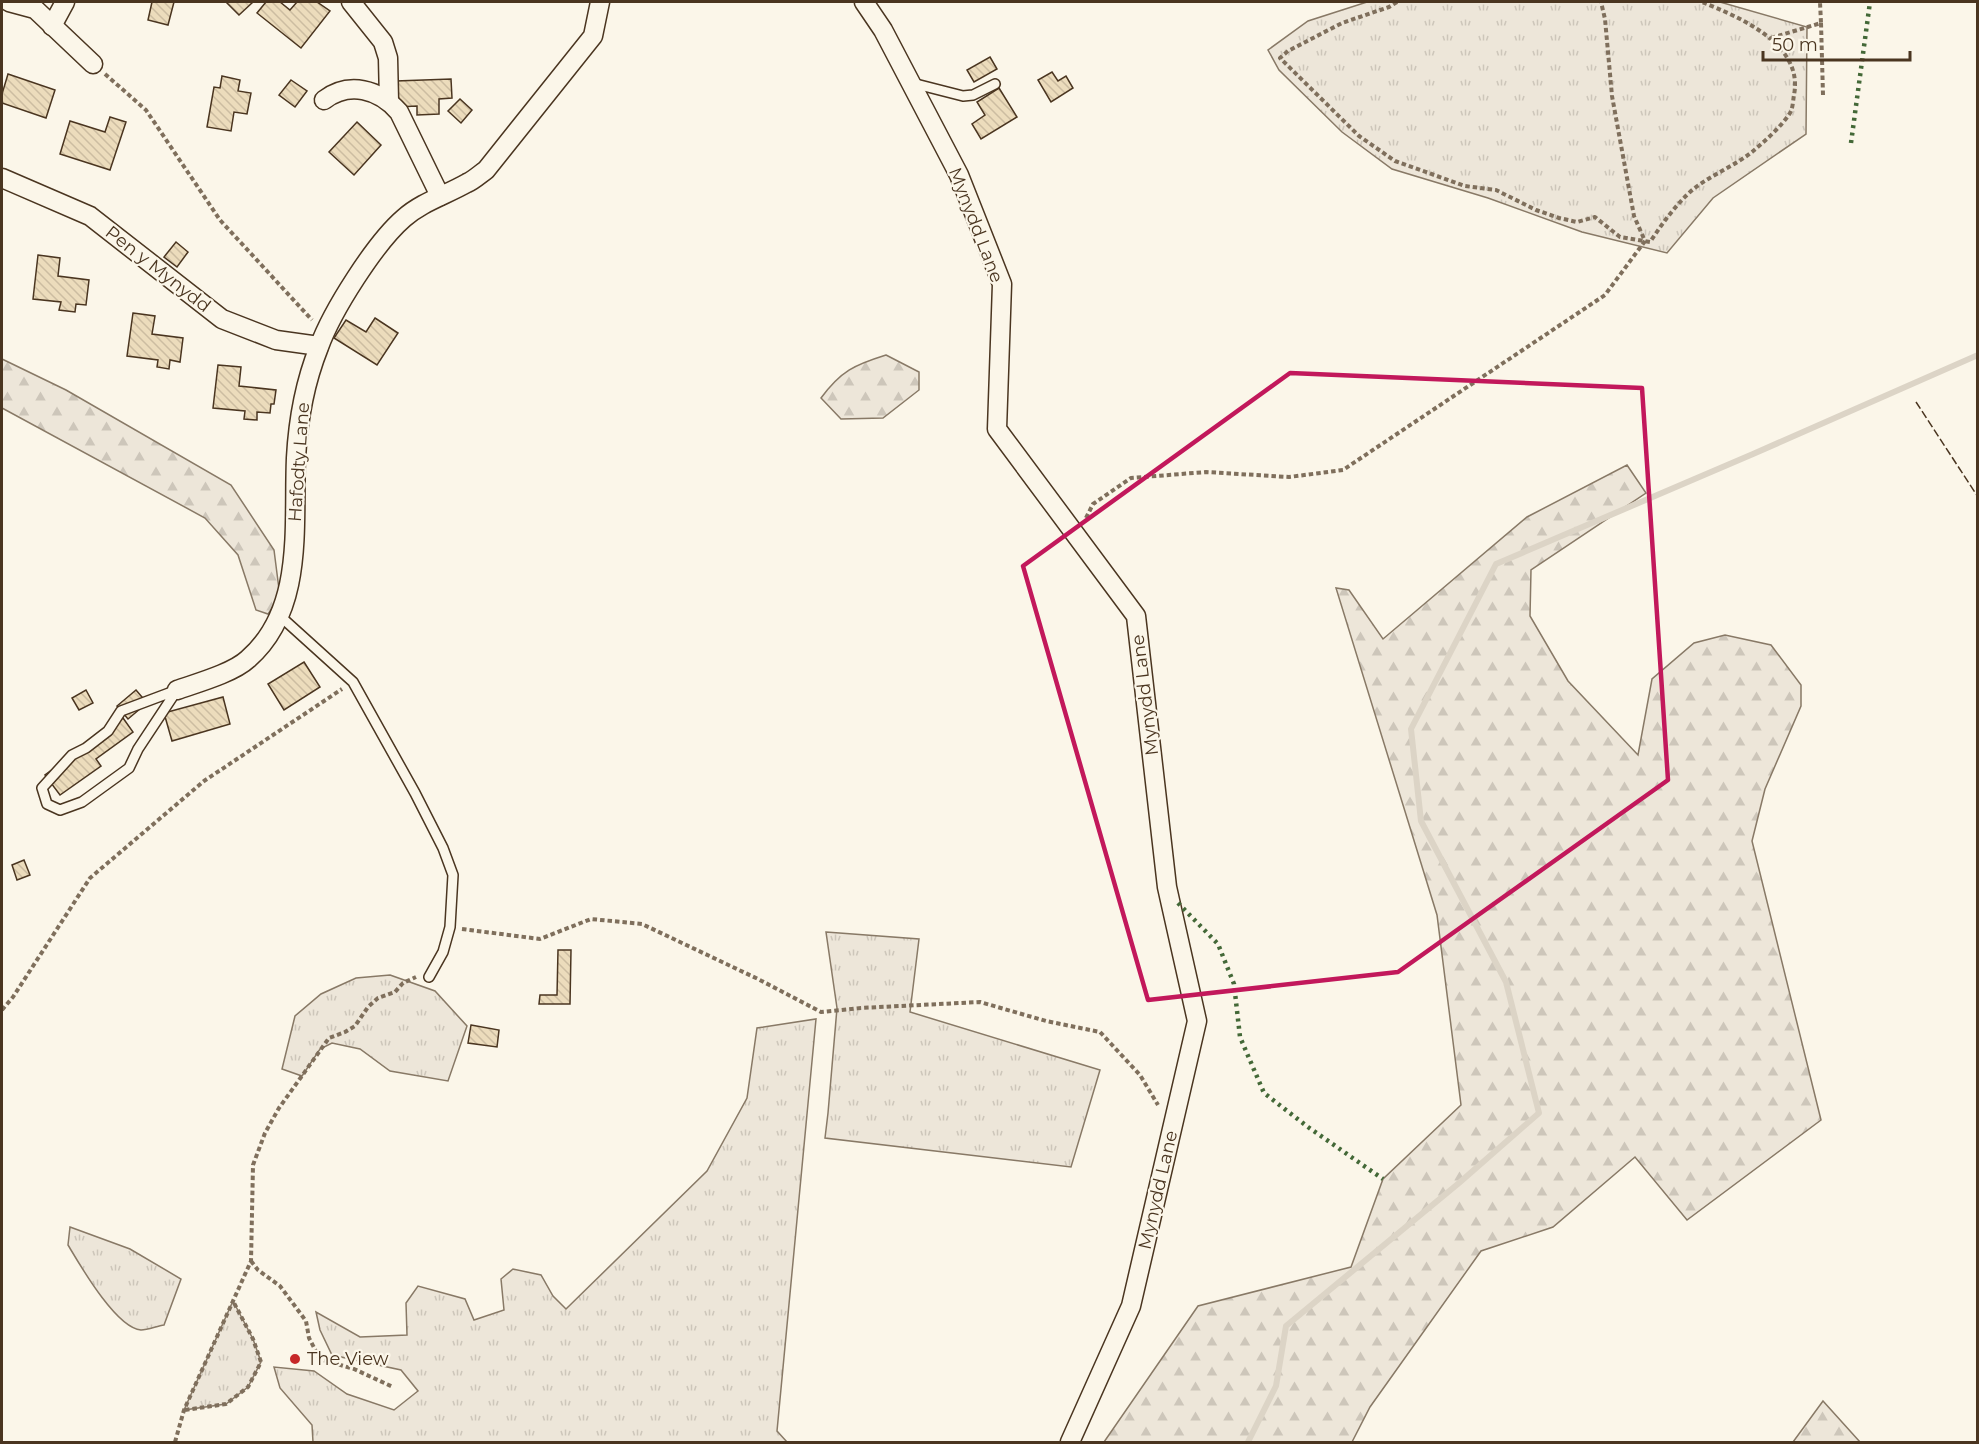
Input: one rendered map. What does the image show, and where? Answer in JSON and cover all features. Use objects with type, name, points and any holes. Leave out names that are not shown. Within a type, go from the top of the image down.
[{"type":"street","points":[[9,2],[35,9],[93,64]]},
{"type":"street","points":[[52,26],[65,2]]},
{"type":"street","points":[[351,2],[382,42],[388,58],[389,101]]},
{"type":"street","name":"Hafodty Lane","points":[[177,690],[246,661],[262,645],[280,616],[287,594],[293,559],[296,456],[302,403],[322,340],[360,273],[404,218],[440,196],[468,183],[486,170],[592,36],[600,2]]},
{"type":"street","name":"Mynydd Lane","points":[[864,2],[883,30],[958,175],[1002,284],[997,429],[1136,616],[1167,887],[1197,1021],[1131,1306],[1070,1443]]},
{"type":"street","points":[[324,100],[332,94],[354,90],[379,94],[389,101],[399,112],[440,196]]},
{"type":"street","name":"Pen y Mynydd","points":[[2,178],[90,216],[222,319],[276,340],[322,340]]},
{"type":"lane","points":[[910,82],[963,96],[973,95],[995,84]]},
{"type":"lane","points":[[280,616],[353,682],[415,793],[442,848],[453,876],[450,927],[443,952],[429,978]]},
{"type":"lane","points":[[177,690],[138,749],[129,768],[82,802],[60,810],[47,804],[42,788],[72,755],[86,748],[108,731],[121,711],[177,690]]},
{"type":"path","points":[[1397,2],[1389,7],[1342,22],[1288,51],[1280,58],[1359,136],[1395,161],[1465,186],[1496,190],[1536,210],[1559,218],[1577,222],[1595,218],[1620,237],[1650,242],[1666,219],[1691,191],[1750,153],[1791,111],[1796,85],[1788,59],[1770,38],[1741,18],[1702,2]]},
{"type":"path","points":[[1601,2],[1605,19],[1612,96],[1634,216],[1645,241]]},
{"type":"path","points":[[1820,2],[1823,94]]},
{"type":"path","points":[[1770,38],[1821,23]]},
{"type":"path","points":[[93,64],[146,110],[220,220],[322,340]]},
{"type":"path","points":[[1077,538],[1093,504],[1131,478],[1206,472],[1289,477],[1343,470],[1605,295],[1645,241]]},
{"type":"path","points":[[2,1010],[13,997],[90,878],[204,781],[353,682]]},
{"type":"path","points":[[450,927],[540,939],[591,919],[642,924],[758,979],[821,1012],[980,1002],[1046,1021],[1100,1032],[1140,1075],[1172,1128]]},
{"type":"path","points":[[175,1443],[184,1410],[251,1261],[253,1165],[265,1132],[328,1038],[356,1026],[368,1007],[378,998],[395,992],[403,983],[416,977],[429,978]]},
{"type":"path","points":[[251,1261],[258,1270],[280,1286],[306,1321],[309,1338],[320,1359],[354,1369],[393,1387]]},
{"type":"path","points":[[184,1410],[226,1404],[248,1388],[261,1362],[253,1339],[232,1301]]},
{"type":"highlighted area","points":[[1290,373],[1642,388],[1668,780],[1398,972],[1148,1000],[1023,566]]},
{"type":"green space","points":[[1367,2],[1720,2],[1807,27],[1806,134],[1713,198],[1667,253],[1582,232],[1488,198],[1392,169],[1342,132],[1279,70],[1268,50],[1308,21]]},
{"type":"green space","points":[[886,355],[919,372],[919,390],[883,418],[841,419],[821,398],[835,381],[849,370]]},
{"type":"green space","points":[[2,359],[66,390],[231,485],[274,550],[280,597],[268,614],[256,610],[238,555],[205,518],[2,408]]},
{"type":"green space","points":[[1627,465],[1646,493],[1531,570],[1530,616],[1568,681],[1638,755],[1652,679],[1694,643],[1725,635],[1771,645],[1801,685],[1801,706],[1765,789],[1752,841],[1821,1120],[1687,1220],[1635,1157],[1553,1227],[1481,1251],[1370,1407],[1352,1442],[1104,1442],[1198,1306],[1351,1267],[1383,1179],[1461,1105],[1437,915],[1336,588],[1349,590],[1383,639],[1527,517]]},
{"type":"green space","points":[[826,932],[919,939],[910,1012],[1100,1070],[1071,1167],[825,1138],[837,1008]]},
{"type":"green space","points":[[390,975],[435,991],[467,1026],[448,1081],[390,1071],[360,1049],[332,1043],[320,1049],[302,1076],[282,1069],[295,1016],[321,994],[356,978]]},
{"type":"green space","points":[[816,1019],[777,1431],[787,1442],[313,1442],[312,1425],[280,1388],[274,1367],[314,1371],[347,1394],[394,1410],[418,1391],[401,1370],[332,1355],[320,1330],[316,1312],[360,1337],[407,1335],[406,1303],[418,1286],[465,1299],[474,1320],[504,1310],[501,1279],[513,1269],[541,1275],[553,1296],[566,1309],[707,1171],[747,1098],[757,1028]]},
{"type":"green space","points":[[70,1227],[130,1249],[181,1279],[164,1325],[141,1330],[131,1327],[110,1308],[68,1245]]},
{"type":"green space","points":[[233,1301],[253,1339],[261,1362],[248,1387],[226,1404],[184,1410]]},
{"type":"green space","points":[[1823,1401],[1860,1442],[1793,1442]]},
{"type":"building","points":[[152,2],[174,2],[168,25],[148,20]]},
{"type":"building","points":[[226,2],[253,2],[239,15]]},
{"type":"building","points":[[266,2],[280,2],[290,10],[297,2],[317,2],[330,11],[301,48],[257,13]]},
{"type":"building","points":[[990,57],[997,69],[974,82],[967,70]]},
{"type":"building","points":[[1052,72],[1058,81],[1066,76],[1073,88],[1051,102],[1038,80]]},
{"type":"building","points":[[8,74],[55,90],[46,118],[2,103],[2,94]]},
{"type":"building","points":[[222,76],[240,80],[238,91],[251,93],[247,114],[234,112],[231,131],[207,127],[214,87],[220,88]]},
{"type":"building","points":[[451,79],[452,98],[439,99],[439,114],[417,115],[417,106],[397,107],[396,81]]},
{"type":"building","points":[[291,80],[307,91],[295,107],[279,95]]},
{"type":"building","points":[[999,88],[1017,117],[981,139],[972,124],[985,115],[977,102]]},
{"type":"building","points":[[460,99],[472,110],[461,123],[448,111]]},
{"type":"building","points":[[110,117],[126,122],[110,170],[60,154],[70,121],[105,132]]},
{"type":"building","points":[[357,122],[381,145],[354,175],[329,152]]},
{"type":"building","points":[[176,242],[188,252],[177,267],[164,257]]},
{"type":"building","points":[[38,255],[60,258],[58,276],[89,280],[86,305],[76,304],[75,312],[59,310],[61,302],[33,299]]},
{"type":"building","points":[[133,313],[155,316],[152,334],[183,338],[180,362],[170,360],[169,369],[157,367],[158,360],[127,356]]},
{"type":"building","points":[[375,318],[398,333],[377,365],[334,338],[346,320],[366,332]]},
{"type":"building","points":[[218,365],[241,367],[239,386],[276,390],[270,413],[257,412],[257,420],[244,419],[245,411],[213,408]]},
{"type":"building","points":[[304,662],[320,687],[284,710],[268,684]]},
{"type":"building","points":[[86,690],[93,703],[79,710],[72,698]]},
{"type":"building","points":[[136,690],[147,703],[128,719],[117,706]]},
{"type":"building","points":[[223,697],[230,724],[172,741],[164,713]]},
{"type":"building","points":[[123,718],[133,732],[96,759],[101,766],[60,795],[45,775]]},
{"type":"building","points":[[24,860],[30,875],[17,880],[12,865]]},
{"type":"building","points":[[558,950],[571,950],[570,1004],[539,1004],[540,995],[557,995]]},
{"type":"building","points":[[471,1025],[499,1030],[497,1047],[468,1043]]},
{"type":"waterway","points":[[1248,1442],[1276,1386],[1286,1326],[1459,1183],[1539,1113],[1506,982],[1421,821],[1411,729],[1496,564],[1978,355]]},
{"type":"hedge","points":[[1851,143],[1870,2]]},
{"type":"hedge","points":[[1178,903],[1218,944],[1234,984],[1240,1037],[1264,1093],[1383,1179]]},
{"type":"fence","points":[[1916,402],[1978,497]]},
{"type":"place","name":"The View","points":[[295,1359]]}]
